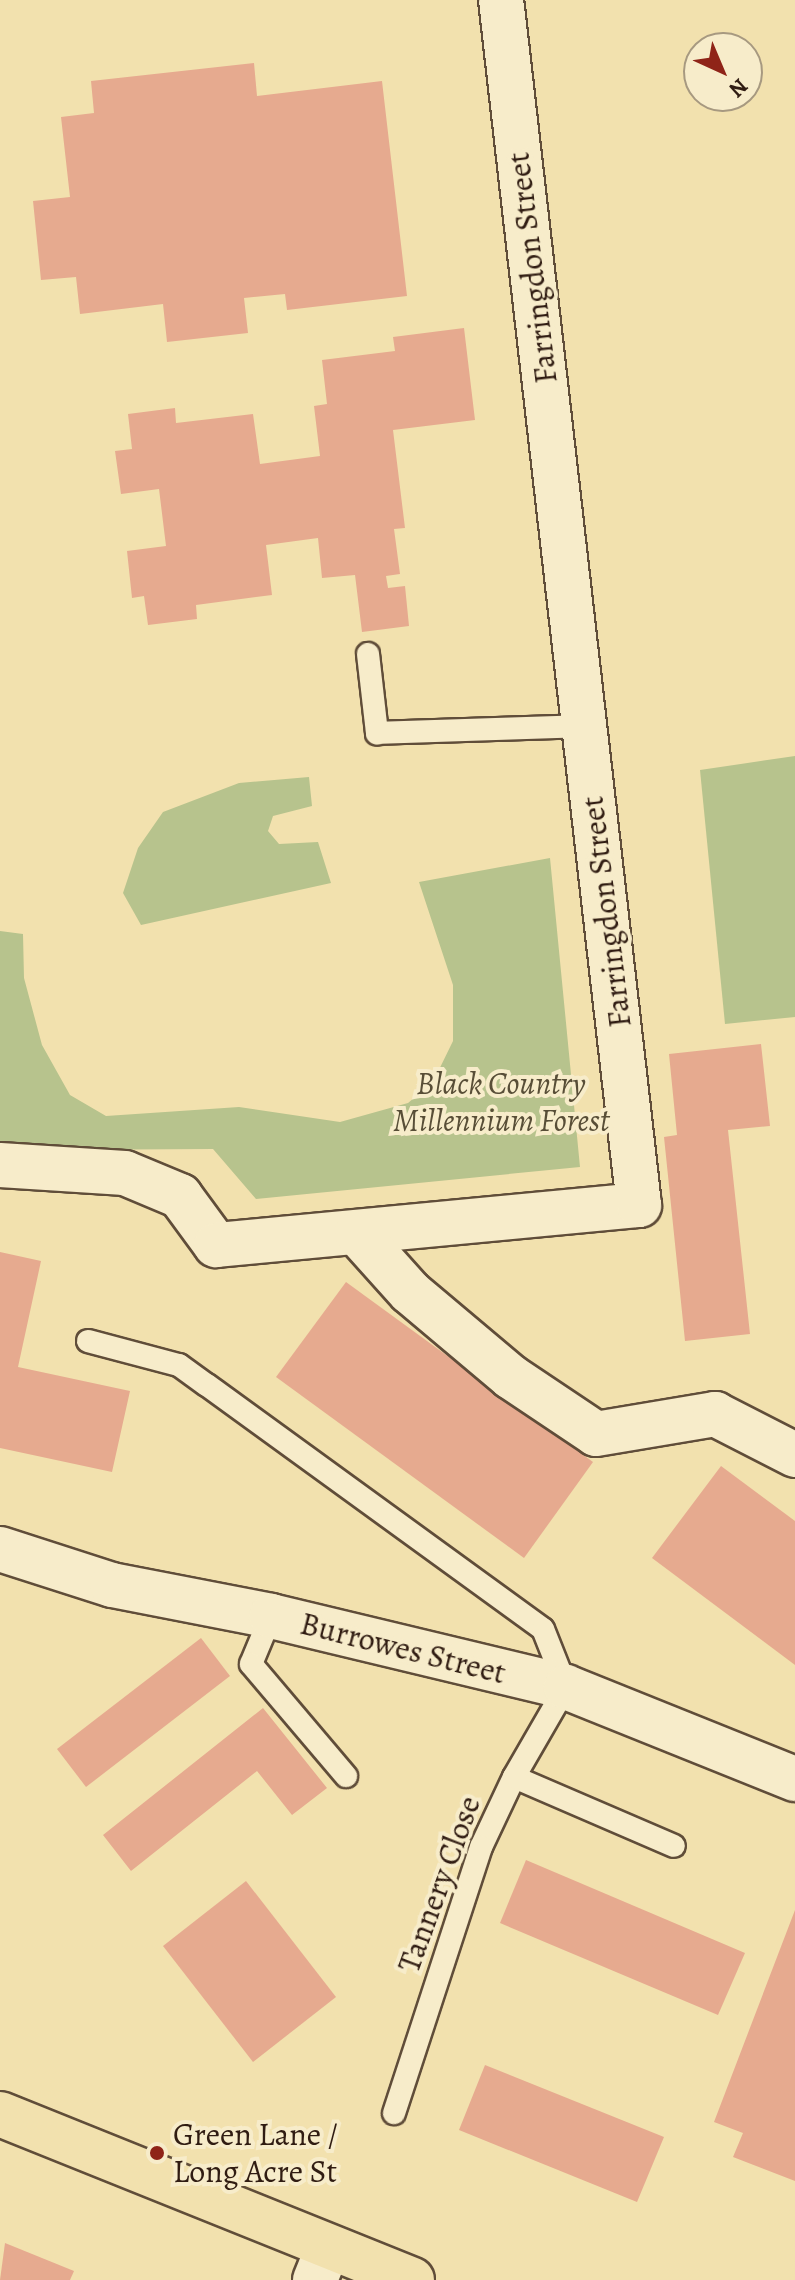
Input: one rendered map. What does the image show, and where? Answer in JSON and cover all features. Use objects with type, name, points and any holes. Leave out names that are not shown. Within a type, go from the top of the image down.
[{"type":"highway","points":[[0,2114],[321,2264],[412,2280]]},
{"type":"street","name":"Farringdon Street","points":[[0,1165],[49,1172],[125,1173],[180,1196],[216,1245],[639,1205],[501,0]]},
{"type":"street","points":[[357,1233],[399,1283],[511,1377],[596,1434],[715,1414],[795,1455]]},
{"type":"street","name":"Burrowes Street","points":[[0,1549],[112,1585],[271,1616],[566,1687],[795,1779]]},
{"type":"lane","points":[[368,654],[377,733],[584,726]]},
{"type":"lane","points":[[88,1341],[179,1365],[207,1385],[543,1629],[566,1687]]},
{"type":"lane","points":[[271,1616],[251,1664],[346,1776]]},
{"type":"lane","name":"Tannery Close","points":[[394,2113],[481,1847],[514,1777],[566,1687]]},
{"type":"lane","points":[[514,1777],[674,1846]]},
{"type":"green space","points":[[795,756],[795,1017],[725,1024],[700,770]]},
{"type":"green space","points":[[309,777],[312,806],[273,816],[268,831],[279,844],[318,842],[331,883],[141,925],[123,893],[138,848],[163,812],[239,783]]},
{"type":"green space","name":"Black Country Millennium Forest","points":[[550,858],[580,1167],[256,1199],[213,1149],[38,1150],[0,1143],[0,931],[23,934],[24,978],[42,1045],[70,1095],[106,1116],[239,1107],[340,1122],[408,1103],[433,1082],[453,1041],[453,985],[419,882]]},
{"type":"building","points":[[254,63],[257,96],[382,81],[407,296],[287,310],[285,294],[244,298],[248,333],[167,342],[163,304],[80,314],[76,277],[41,280],[33,201],[70,197],[61,117],[94,113],[91,81]]},
{"type":"building","points":[[464,328],[475,420],[393,430],[405,528],[394,529],[400,574],[386,576],[388,588],[405,586],[409,626],[362,632],[355,575],[322,578],[318,538],[266,545],[272,595],[196,605],[197,619],[148,625],[144,596],[132,598],[127,551],[166,546],[159,489],[121,494],[115,451],[132,449],[128,414],[175,408],[176,423],[253,414],[260,464],[320,456],[314,406],[327,404],[322,360],[395,351],[393,337]]},
{"type":"building","points":[[761,1044],[770,1126],[728,1130],[750,1334],[685,1341],[664,1137],[677,1135],[669,1054]]},
{"type":"building","points":[[0,1252],[41,1261],[18,1367],[130,1391],[112,1472],[0,1448]]},
{"type":"building","points":[[346,1282],[593,1462],[524,1558],[276,1377]]},
{"type":"building","points":[[721,1466],[795,1521],[795,1665],[652,1558]]},
{"type":"building","points":[[201,1638],[230,1676],[86,1787],[57,1749]]},
{"type":"building","points":[[263,1708],[327,1788],[292,1815],[257,1771],[131,1871],[103,1835]]},
{"type":"building","points":[[526,1860],[745,1953],[718,2015],[500,1923]]},
{"type":"building","points":[[246,1881],[336,1997],[253,2062],[163,1946]]},
{"type":"building","points":[[795,1910],[795,2181],[733,2157],[743,2133],[714,2122]]},
{"type":"building","points":[[485,2065],[664,2137],[637,2202],[459,2130]]},
{"type":"building","points":[[5,2243],[74,2271],[70,2280],[0,2280]]},
{"type":"place","name":"Green Lane / Long Acre St","points":[[157,2153]]}]
